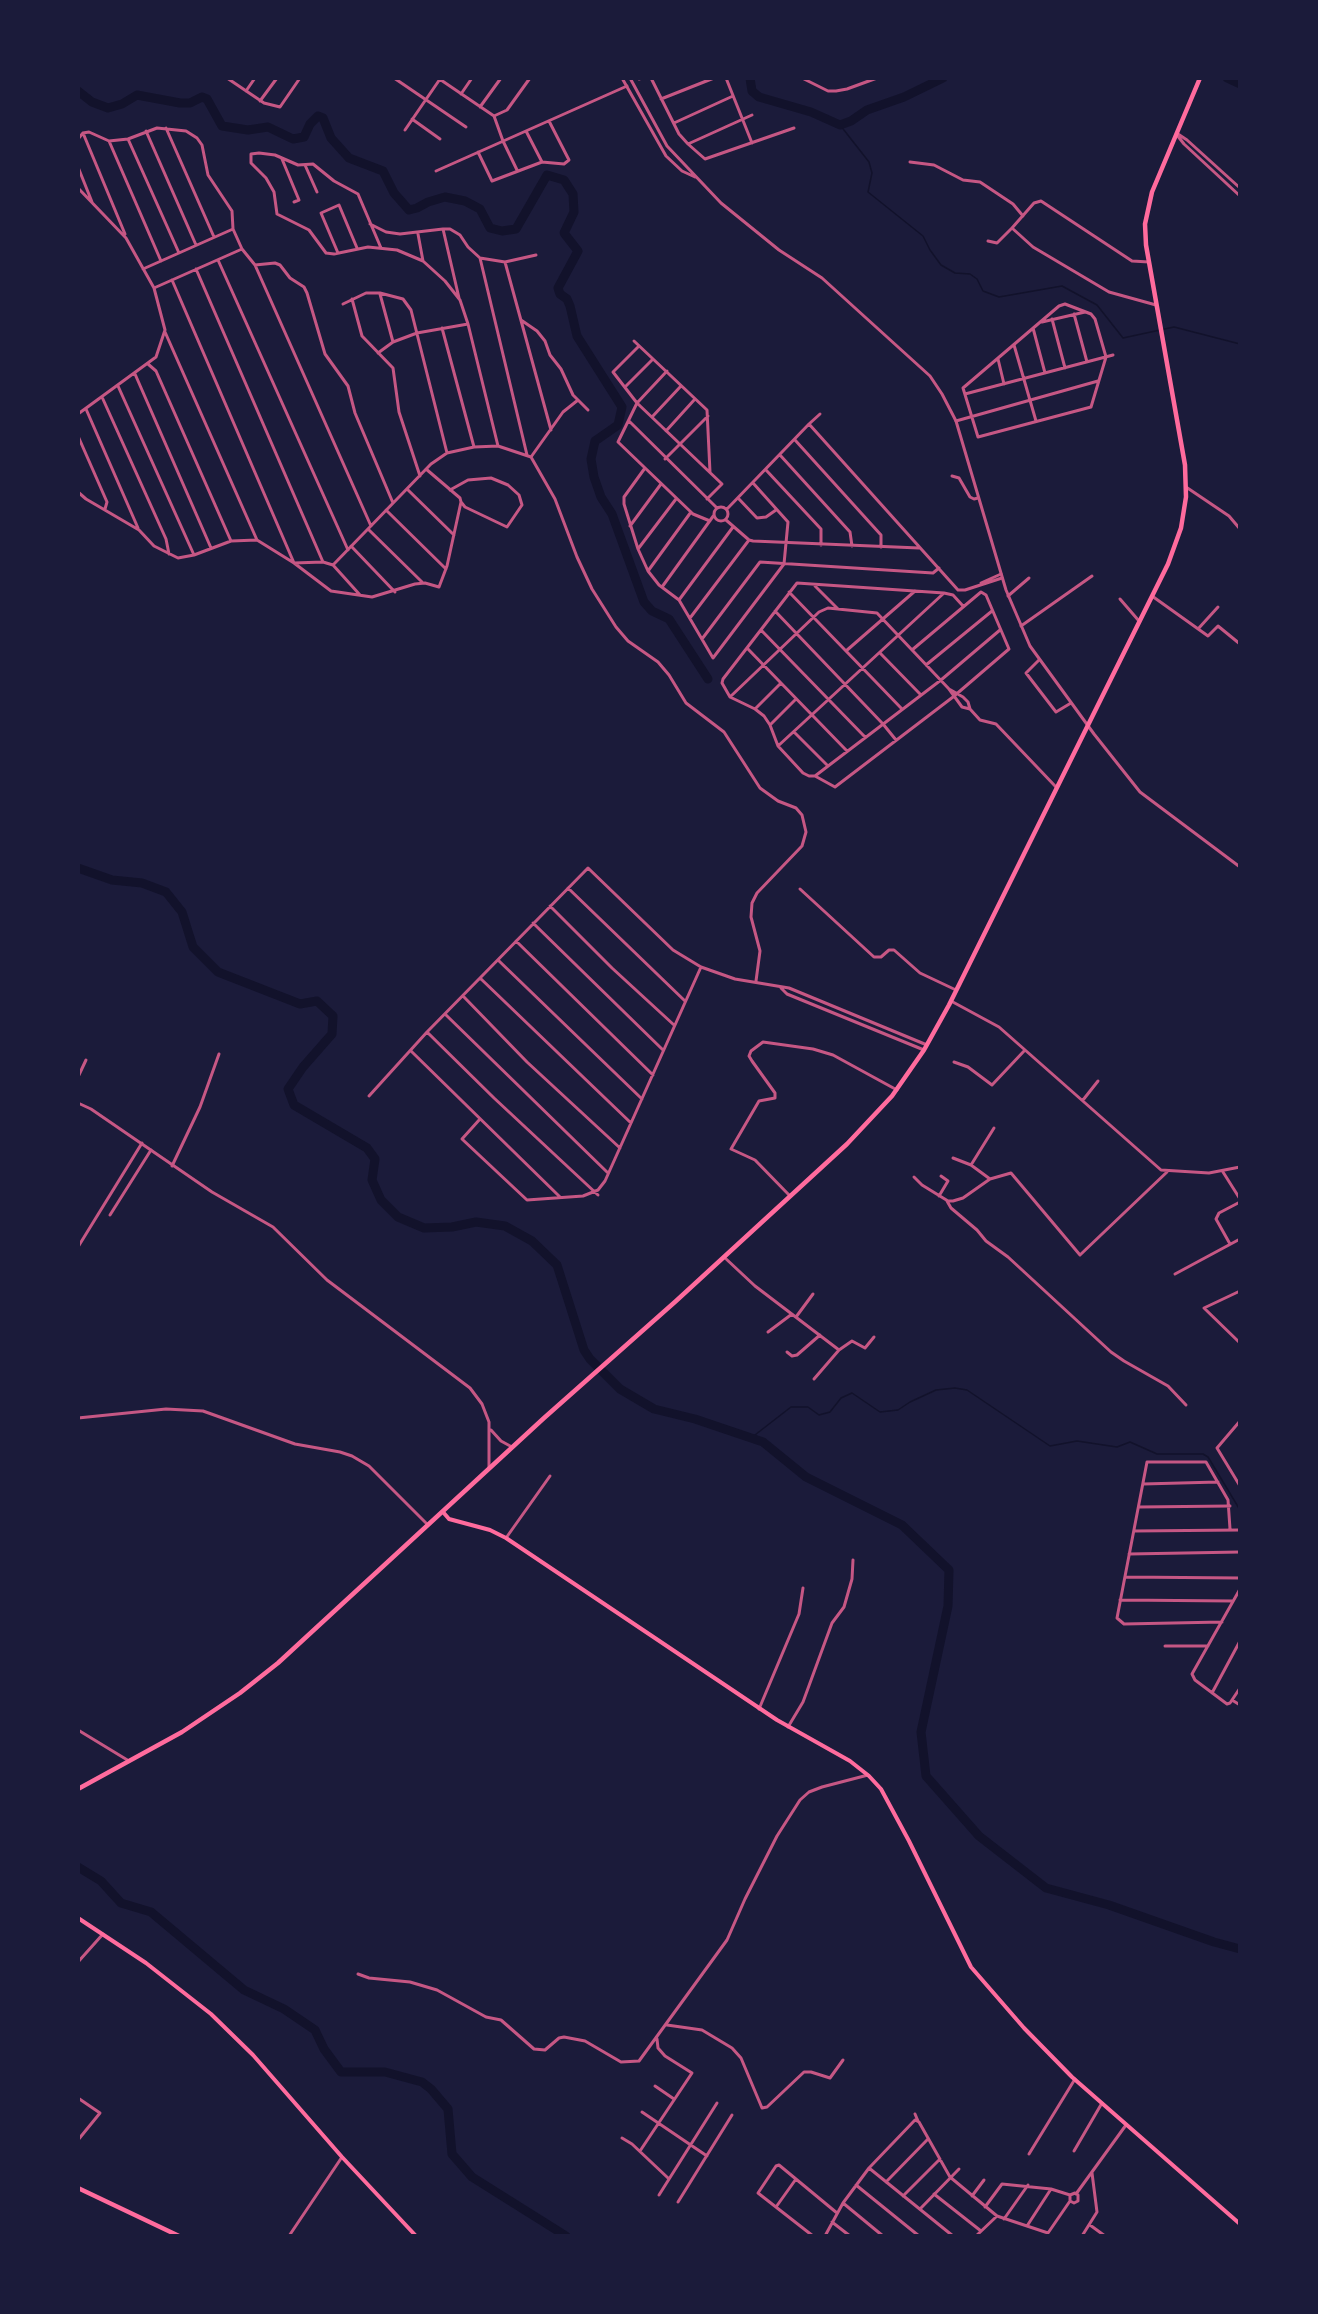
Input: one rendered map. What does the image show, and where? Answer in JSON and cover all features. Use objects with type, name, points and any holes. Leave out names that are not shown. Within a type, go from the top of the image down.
[{"type":"main road","points":[[78,1789],[182,1731],[255,1682],[300,1644],[512,1447],[856,1135],[897,1090],[926,1048],[1152,596],[1177,541],[1183,517],[1186,487],[1183,448],[1145,231],[1148,206],[1200,78]]},
{"type":"main road","points":[[442,1512],[449,1519],[490,1530],[506,1538],[759,1709],[850,1761],[868,1775],[881,1789],[909,1841],[971,1967],[1024,2028],[1075,2079],[1240,2224]]},
{"type":"main road","points":[[78,1918],[173,1982],[211,2014],[252,2055],[416,2236]]},
{"type":"main road","points":[[78,2188],[179,2236]]},
{"type":"street","points":[[229,78],[260,101],[280,107],[300,78]]},
{"type":"street","points":[[246,91],[255,78]]},
{"type":"street","points":[[260,101],[277,78]]},
{"type":"street","points":[[394,78],[466,127]]},
{"type":"street","points":[[405,130],[439,78],[494,116],[503,141],[518,170]]},
{"type":"street","points":[[461,94],[472,78]]},
{"type":"street","points":[[480,107],[501,78]]},
{"type":"street","points":[[494,116],[507,111],[533,78]]},
{"type":"street","points":[[622,78],[666,156],[682,171],[696,177]]},
{"type":"street","points":[[630,78],[667,146],[729,212],[779,250],[822,278],[930,376],[956,420],[1002,578],[1030,646],[1087,725],[1140,792],[1240,867]]},
{"type":"street","points":[[651,78],[674,123],[688,144],[705,159],[794,128]]},
{"type":"street","points":[[661,99],[714,78]]},
{"type":"street","points":[[726,78],[752,143]]},
{"type":"street","points":[[802,78],[828,90],[847,89],[865,80],[877,78]]},
{"type":"street","points":[[436,171],[627,86]]},
{"type":"street","points":[[674,123],[733,96]]},
{"type":"street","points":[[688,144],[752,115]]},
{"type":"street","points":[[412,119],[440,139]]},
{"type":"street","points":[[478,152],[492,181],[542,162],[564,164],[569,160],[549,121]]},
{"type":"street","points":[[166,128],[214,237]]},
{"type":"street","points":[[78,139],[83,133],[89,132],[109,141],[128,139],[146,131],[166,128],[186,131],[197,138],[202,145],[208,175],[232,211],[233,229],[242,249],[255,265],[370,527],[424,584]]},
{"type":"street","points":[[146,131],[196,245]]},
{"type":"street","points":[[526,131],[542,162]]},
{"type":"street","points":[[83,133],[126,238],[154,288],[165,330],[257,540]]},
{"type":"street","points":[[1176,134],[1187,140],[1240,188]]},
{"type":"street","points":[[1176,134],[1240,196]]},
{"type":"street","points":[[128,139],[179,253]]},
{"type":"street","points":[[109,141],[161,261]]},
{"type":"street","points":[[381,248],[357,194],[334,181],[313,164],[292,164],[281,158],[259,153],[251,154],[251,163],[266,178],[274,192],[277,214],[309,230],[326,253],[357,249],[397,250],[423,261],[445,281],[460,300]]},
{"type":"street","points":[[281,158],[299,200],[294,202]]},
{"type":"street","points":[[910,162],[934,165],[963,180],[980,182],[1014,204],[1023,216]]},
{"type":"street","points":[[305,165],[316,192]]},
{"type":"street","points":[[78,168],[93,204]]},
{"type":"street","points":[[78,188],[126,238]]},
{"type":"street","points":[[988,241],[997,243],[1034,203],[1041,201],[1132,261],[1149,262]]},
{"type":"street","points":[[338,253],[321,213],[339,205],[357,249]]},
{"type":"street","points":[[370,224],[386,232],[418,234],[450,229],[460,235],[468,248],[480,258],[505,262],[536,255]]},
{"type":"street","points":[[1012,228],[1034,247],[1109,292],[1158,309]]},
{"type":"street","points":[[143,269],[233,229]]},
{"type":"street","points":[[443,230],[498,446]]},
{"type":"street","points":[[418,234],[423,261]]},
{"type":"street","points":[[154,288],[242,249]]},
{"type":"street","points":[[480,258],[529,456],[555,499],[592,589],[616,627],[628,641],[658,662],[686,703],[724,732],[760,788],[778,801],[796,808],[802,814],[806,832],[802,846],[757,893],[752,903],[751,917],[760,951],[756,981]]},
{"type":"street","points":[[218,260],[350,548],[395,592]]},
{"type":"street","points":[[505,262],[551,430]]},
{"type":"street","points":[[255,265],[275,263],[280,265],[290,278],[304,287],[312,303],[326,354],[348,386],[355,413],[393,503]]},
{"type":"street","points":[[196,269],[323,562]]},
{"type":"street","points":[[172,280],[294,563]]},
{"type":"street","points":[[343,304],[366,293],[380,293],[403,299],[411,310],[447,453]]},
{"type":"street","points":[[380,293],[393,342]]},
{"type":"street","points":[[352,299],[362,336],[393,368],[399,412],[420,476]]},
{"type":"street","points":[[1065,304],[1087,311],[1095,319],[1106,357],[1090,407],[978,436],[963,388],[1040,322],[1065,304]]},
{"type":"street","points":[[1040,322],[1087,311]]},
{"type":"street","points":[[1074,314],[1087,362]]},
{"type":"street","points":[[519,319],[537,331],[545,341],[550,355],[561,369],[578,400],[588,410]]},
{"type":"street","points":[[1052,319],[1065,368]]},
{"type":"street","points":[[378,353],[393,342],[417,333],[468,324]]},
{"type":"street","points":[[442,328],[474,447]]},
{"type":"street","points":[[1033,328],[1045,373]]},
{"type":"street","points":[[78,414],[156,357],[165,330]]},
{"type":"street","points":[[634,341],[707,410],[710,474]]},
{"type":"street","points":[[1014,344],[1036,421]]},
{"type":"street","points":[[639,346],[612,372],[637,403],[722,484],[707,499]]},
{"type":"street","points":[[965,394],[1113,355]]},
{"type":"street","points":[[625,387],[653,359]]},
{"type":"street","points":[[997,359],[1004,384]]},
{"type":"street","points":[[148,364],[156,371],[231,541]]},
{"type":"street","points":[[667,372],[637,403],[618,442],[690,512],[710,520]]},
{"type":"street","points":[[135,374],[211,549]]},
{"type":"street","points":[[956,420],[1098,381]]},
{"type":"street","points":[[118,386],[194,555]]},
{"type":"street","points":[[652,417],[682,386]]},
{"type":"street","points":[[102,397],[166,539],[169,554]]},
{"type":"street","points":[[666,431],[696,399]]},
{"type":"street","points":[[529,456],[563,412],[578,400]]},
{"type":"street","points":[[86,409],[139,530]]},
{"type":"street","points":[[727,509],[820,414]]},
{"type":"street","points":[[665,459],[708,416]]},
{"type":"street","points":[[629,421],[717,508]]},
{"type":"street","points":[[809,424],[958,590],[965,590],[1002,578]]},
{"type":"street","points":[[78,436],[107,502],[104,510]]},
{"type":"street","points":[[795,440],[881,535],[881,547]]},
{"type":"street","points":[[333,565],[426,469],[447,453],[474,447],[498,446],[529,456]]},
{"type":"street","points":[[780,455],[850,532],[852,546]]},
{"type":"street","points":[[645,468],[624,497],[624,504],[638,549],[648,571],[662,587],[679,600],[713,658],[784,564],[788,522],[753,483]]},
{"type":"street","points":[[426,469],[450,490],[460,498],[465,507],[507,527],[522,505],[522,500],[508,485],[491,478],[468,480],[450,490]]},
{"type":"street","points":[[766,470],[821,529],[821,545]]},
{"type":"street","points":[[952,476],[959,478],[972,499],[978,498]]},
{"type":"street","points":[[630,526],[661,484]]},
{"type":"street","points":[[1186,487],[1229,516],[1240,529]]},
{"type":"street","points":[[407,489],[454,535]]},
{"type":"street","points":[[78,492],[139,530],[154,546],[178,558],[194,555],[231,541],[257,540],[332,591],[372,597],[416,584],[439,587],[446,569],[461,502]]},
{"type":"street","points":[[738,498],[757,518],[766,518],[777,510]]},
{"type":"street","points":[[638,549],[676,499]]},
{"type":"street","points":[[714,515],[719,521],[726,519],[729,513],[721,506],[717,508]]},
{"type":"street","points":[[662,587],[717,508]]},
{"type":"street","points":[[386,510],[446,569]]},
{"type":"street","points":[[648,571],[690,512]]},
{"type":"street","points":[[726,519],[749,540],[786,544],[920,548]]},
{"type":"street","points":[[679,600],[734,526]]},
{"type":"street","points":[[690,618],[749,540]]},
{"type":"street","points":[[294,563],[323,562],[333,565],[361,596]]},
{"type":"street","points":[[702,639],[760,562],[933,573],[939,568]]},
{"type":"street","points":[[979,585],[1001,574]]},
{"type":"street","points":[[1021,626],[1092,576]]},
{"type":"street","points":[[1008,596],[1029,578]]},
{"type":"street","points":[[912,650],[963,606],[978,593],[984,593],[1009,650],[953,697],[835,787],[815,776],[802,773],[778,746],[764,716],[730,697],[722,682],[797,583],[944,593],[953,595],[963,606]]},
{"type":"street","points":[[814,584],[838,609]]},
{"type":"street","points":[[846,651],[915,591]]},
{"type":"street","points":[[789,592],[902,709]]},
{"type":"street","points":[[778,746],[944,593]]},
{"type":"street","points":[[1152,596],[1208,636],[1218,626],[1240,644]]},
{"type":"street","points":[[1120,599],[1139,621]]},
{"type":"street","points":[[1198,630],[1218,607]]},
{"type":"street","points":[[730,697],[823,609],[838,609],[873,611],[941,680],[962,707],[970,709]]},
{"type":"street","points":[[926,665],[992,610]]},
{"type":"street","points":[[775,611],[896,740]]},
{"type":"street","points":[[761,630],[866,737]]},
{"type":"street","points":[[815,776],[941,680],[1000,630]]},
{"type":"street","points":[[747,648],[847,751]]},
{"type":"street","points":[[880,653],[921,695]]},
{"type":"street","points":[[1039,660],[1026,673],[1056,712],[1071,703]]},
{"type":"street","points":[[755,709],[781,683]]},
{"type":"street","points":[[949,689],[968,702],[970,709],[980,720],[996,724],[1056,787]]},
{"type":"street","points":[[770,725],[796,699]]},
{"type":"street","points":[[794,732],[828,766]]},
{"type":"street","points":[[369,1096],[427,1032],[588,868],[673,950],[701,967],[728,977],[789,988],[926,1048]]},
{"type":"street","points":[[568,888],[686,1002]]},
{"type":"street","points":[[800,889],[874,957],[881,957],[889,950],[894,950],[920,973],[956,990]]},
{"type":"street","points":[[550,906],[675,1026]]},
{"type":"street","points":[[533,923],[663,1051]]},
{"type":"street","points":[[516,941],[653,1075]]},
{"type":"street","points":[[498,960],[642,1099]]},
{"type":"street","points":[[480,1119],[462,1139],[527,1200],[595,1194],[609,1173],[701,967]]},
{"type":"street","points":[[480,978],[631,1124]]},
{"type":"street","points":[[781,988],[796,998],[926,1048]]},
{"type":"street","points":[[463,996],[527,1062],[620,1148]]},
{"type":"street","points":[[951,1001],[999,1027],[1161,1170],[1209,1173],[1240,1167]]},
{"type":"street","points":[[445,1014],[609,1173]]},
{"type":"street","points":[[427,1032],[595,1194]]},
{"type":"street","points":[[790,1196],[755,1160],[731,1149],[759,1101],[775,1098],[775,1093],[749,1056],[751,1051],[763,1042],[813,1048],[897,1090]]},
{"type":"street","points":[[954,1062],[968,1067],[992,1085],[1025,1050]]},
{"type":"street","points":[[411,1051],[560,1197]]},
{"type":"street","points":[[172,1166],[200,1107],[219,1054]]},
{"type":"street","points":[[78,1077],[86,1060]]},
{"type":"street","points":[[1083,1100],[1098,1081]]},
{"type":"street","points":[[78,1103],[91,1109],[212,1192],[273,1227],[327,1280],[470,1388],[482,1404],[490,1428],[489,1469]]},
{"type":"street","points":[[971,1165],[994,1128]]},
{"type":"street","points":[[78,1247],[142,1143]]},
{"type":"street","points":[[110,1215],[151,1150]]},
{"type":"street","points":[[953,1158],[971,1165],[990,1179]]},
{"type":"street","points":[[914,1177],[939,1196],[953,1202],[963,1198],[990,1179],[1009,1173],[1014,1175],[1080,1255],[1168,1171]]},
{"type":"street","points":[[1223,1172],[1240,1200],[1219,1214],[1216,1219],[1230,1244]]},
{"type":"street","points":[[939,1196],[948,1182],[941,1176]]},
{"type":"street","points":[[946,1199],[951,1208],[977,1230],[986,1241],[1018,1266],[1111,1352],[1168,1386],[1186,1405]]},
{"type":"street","points":[[1175,1274],[1240,1239]]},
{"type":"street","points":[[724,1257],[755,1286],[839,1350]]},
{"type":"street","points":[[1240,1291],[1204,1308],[1240,1343]]},
{"type":"street","points":[[796,1317],[813,1294]]},
{"type":"street","points":[[768,1332],[792,1314]]},
{"type":"street","points":[[787,1352],[792,1356],[797,1355],[820,1335]]},
{"type":"street","points":[[814,1379],[839,1350],[852,1341],[865,1348],[874,1338]]},
{"type":"street","points":[[78,1418],[166,1408],[203,1411],[295,1444],[340,1452],[369,1466],[428,1526]]},
{"type":"street","points":[[1240,1420],[1217,1448],[1240,1486]]},
{"type":"street","points":[[490,1428],[501,1441],[512,1447]]},
{"type":"street","points":[[1222,1622],[1124,1624],[1117,1618],[1147,1462],[1206,1462],[1230,1506],[1230,1529]]},
{"type":"street","points":[[506,1538],[550,1476]]},
{"type":"street","points":[[1143,1484],[1218,1482]]},
{"type":"street","points":[[1138,1507],[1230,1506]]},
{"type":"street","points":[[1134,1531],[1240,1530]]},
{"type":"street","points":[[1129,1554],[1240,1552]]},
{"type":"street","points":[[788,1727],[803,1702],[832,1623],[844,1607],[852,1579],[853,1560]]},
{"type":"street","points":[[1125,1577],[1240,1578]]},
{"type":"street","points":[[759,1709],[799,1614],[803,1588]]},
{"type":"street","points":[[1240,1589],[1192,1674],[1195,1680],[1227,1704],[1240,1688]]},
{"type":"street","points":[[1120,1600],[1233,1601]]},
{"type":"street","points":[[1212,1693],[1240,1641]]},
{"type":"street","points":[[1165,1646],[1208,1646]]},
{"type":"street","points":[[1232,1700],[1240,1705]]},
{"type":"street","points":[[78,1730],[129,1761]]},
{"type":"street","points":[[358,1974],[369,1978],[410,1982],[437,1990],[486,2017],[501,2020],[526,2044],[539,2050],[549,2048],[559,2038],[564,2037],[585,2041],[621,2062],[643,2059],[727,1940],[777,1836],[800,1800],[809,1792],[822,1787],[868,1775]]},
{"type":"street","points":[[78,1962],[103,1934]]},
{"type":"street","points":[[667,2025],[702,2030],[732,2048],[741,2058],[762,2108],[772,2103],[804,2072],[830,2078],[843,2060]]},
{"type":"street","points":[[640,2151],[692,2073],[665,2056],[658,2048],[657,2039]]},
{"type":"street","points":[[1029,2154],[1075,2079]]},
{"type":"street","points":[[655,2086],[674,2099]]},
{"type":"street","points":[[78,2098],[100,2113],[78,2140]]},
{"type":"street","points":[[659,2195],[717,2103]]},
{"type":"street","points":[[1074,2151],[1102,2103]]},
{"type":"street","points":[[642,2112],[689,2146],[707,2156]]},
{"type":"street","points":[[915,2114],[950,2177],[997,2216],[1048,2233],[1070,2201],[1070,2195]]},
{"type":"street","points":[[678,2202],[732,2115]]},
{"type":"street","points":[[825,2236],[837,2212],[869,2168],[913,2121],[918,2121]]},
{"type":"street","points":[[985,2207],[1002,2184],[1028,2185],[1070,2195],[1076,2194],[1126,2125]]},
{"type":"street","points":[[622,2138],[669,2178]]},
{"type":"street","points":[[886,2182],[928,2139]]},
{"type":"street","points":[[289,2236],[342,2157]]},
{"type":"street","points":[[903,2196],[939,2159]]},
{"type":"street","points":[[813,2236],[759,2194],[758,2191],[776,2166],[779,2165],[837,2212]]},
{"type":"street","points":[[869,2168],[953,2236]]},
{"type":"street","points":[[920,2209],[959,2169]]},
{"type":"street","points":[[1082,2236],[1097,2212],[1092,2172]]},
{"type":"street","points":[[776,2207],[796,2179]]},
{"type":"street","points":[[972,2196],[984,2180]]},
{"type":"street","points":[[856,2185],[919,2236]]},
{"type":"street","points":[[1004,2219],[1028,2185]]},
{"type":"street","points":[[1027,2226],[1051,2189]]},
{"type":"street","points":[[934,2194],[981,2232]]},
{"type":"street","points":[[1070,2201],[1074,2203],[1078,2201],[1076,2194]]},
{"type":"street","points":[[843,2203],[883,2236]]},
{"type":"street","points":[[976,2236],[997,2216]]},
{"type":"street","points":[[832,2222],[850,2236]]},
{"type":"street","points":[[1090,2225],[1105,2236]]},
{"type":"waterway","points":[[750,78],[752,91],[759,97],[811,112],[840,125],[851,121],[867,110],[904,97],[943,78]]},
{"type":"waterway","points":[[1227,78],[1240,84]]},
{"type":"waterway","points":[[78,91],[92,102],[108,108],[122,104],[137,95],[180,103],[190,103],[202,97],[207,99],[222,126],[248,130],[268,127],[293,139],[304,137],[310,124],[318,116],[323,118],[331,138],[349,158],[383,171],[394,193],[409,210],[445,197],[465,201],[480,209],[490,228],[502,231],[516,229],[547,175],[564,180],[573,194],[574,212],[564,233],[578,251],[558,288],[570,306],[577,336],[622,407],[618,425],[595,441],[591,459],[594,477],[601,497],[612,514],[644,602],[652,611],[669,619],[708,679]]},
{"type":"waterway","points":[[840,125],[869,162],[872,173],[868,192],[923,236],[941,265],[955,273],[970,274],[977,279],[983,291],[999,297],[1062,286],[1097,305],[1123,338],[1174,327],[1240,344]]},
{"type":"waterway","points":[[78,868],[112,880],[142,883],[166,892],[182,912],[193,947],[218,972],[300,1004],[317,1001],[333,1016],[332,1034],[303,1067],[288,1089],[294,1105],[367,1148],[375,1159],[372,1180],[381,1200],[398,1217],[424,1228],[452,1227],[476,1222],[505,1226],[532,1241],[557,1265],[584,1350],[620,1389],[654,1409],[695,1419],[763,1442],[806,1477],[902,1525],[949,1570],[948,1606],[921,1732],[926,1776],[979,1836],[1046,1888],[1109,1905],[1240,1949]]},
{"type":"waterway","points":[[751,1438],[791,1407],[808,1407],[819,1415],[830,1412],[841,1398],[852,1393],[880,1412],[898,1410],[936,1390],[955,1388],[967,1390],[1050,1446],[1077,1441],[1117,1447],[1130,1442],[1157,1454],[1203,1454],[1208,1457],[1240,1510]]},
{"type":"waterway","points":[[78,1867],[101,1881],[121,1903],[151,1912],[244,1990],[284,2009],[315,2030],[324,2049],[341,2072],[385,2072],[422,2082],[448,2109],[452,2154],[472,2177],[566,2236]]}]
